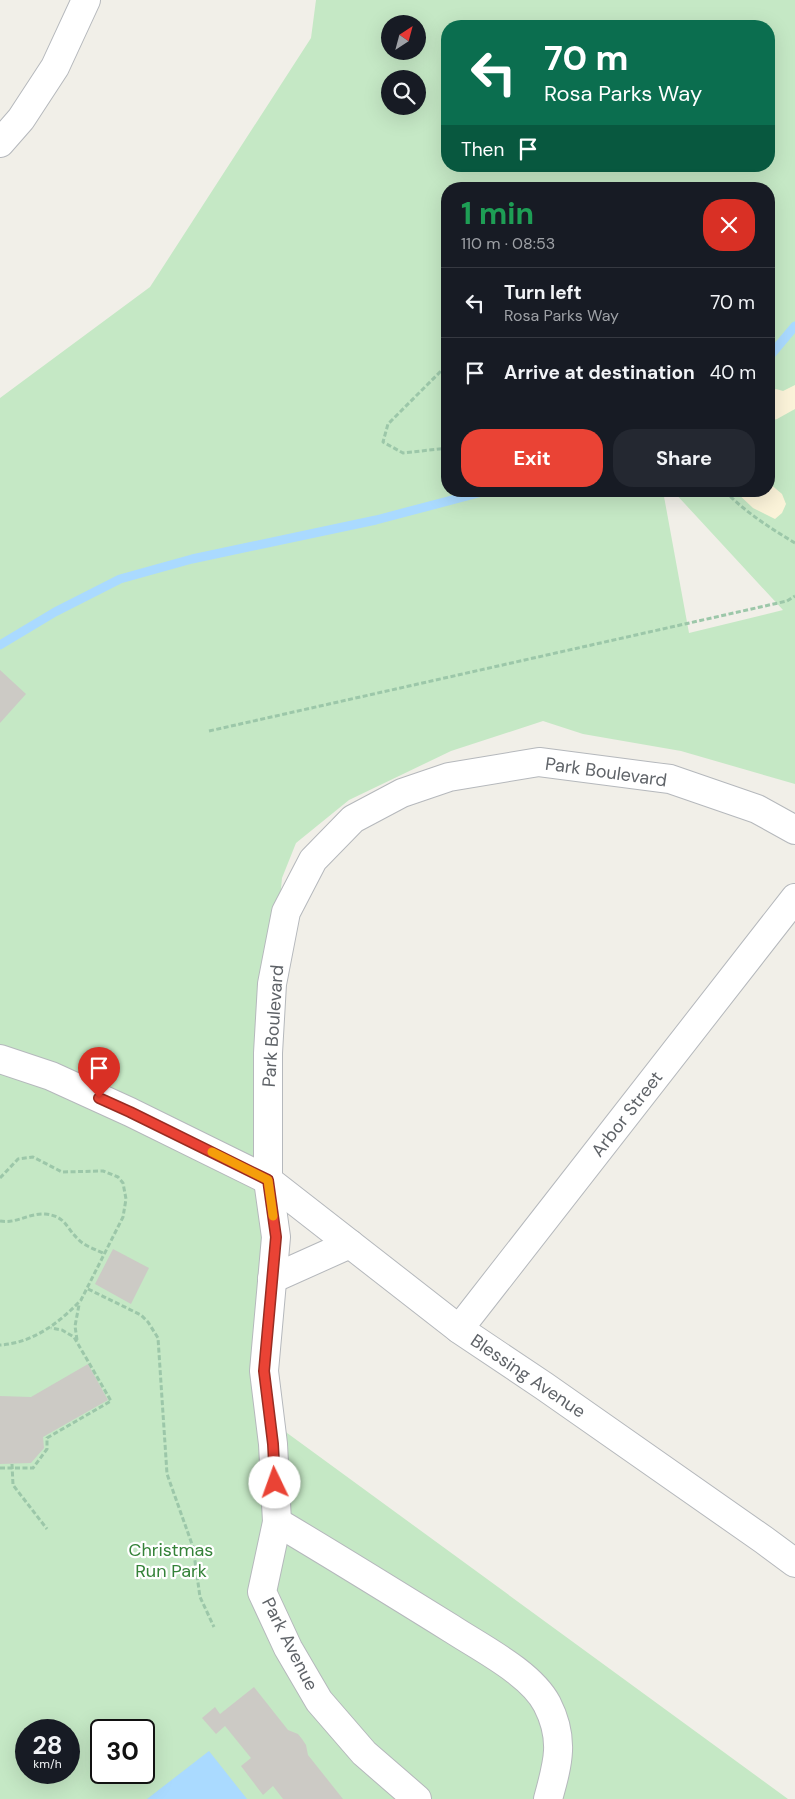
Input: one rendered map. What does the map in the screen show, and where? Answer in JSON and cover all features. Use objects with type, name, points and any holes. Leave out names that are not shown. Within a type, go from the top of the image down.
[{"type":"street","points":[[0,143],[21,119],[55,67],[86,0]]},
{"type":"street","name":"Park Boulevard","points":[[268,1180],[268,1053],[272,984],[286,912],[312,860],[353,819],[402,793],[449,777],[539,762],[670,779],[757,809],[795,830]]},
{"type":"street","name":"Arbor Street","points":[[459,1329],[795,898]]},
{"type":"street","name":"Blessing Avenue","points":[[0,1058],[51,1076],[130,1112],[268,1180],[459,1329],[544,1386],[795,1563]]},
{"type":"street","name":"Park Avenue","points":[[268,1180],[276,1237],[264,1371],[273,1444],[277,1522],[262,1592],[288,1648],[319,1701],[364,1753],[418,1799]]},
{"type":"street","points":[[272,1279],[350,1244]]},
{"type":"street","points":[[277,1522],[522,1674],[546,1702],[557,1730],[558,1762],[548,1799]]},
{"type":"path","points":[[441,371],[388,424],[383,442],[403,453],[441,449]]},
{"type":"path","points":[[731,497],[778,533],[795,543]]},
{"type":"path","points":[[209,731],[787,601],[795,596]]},
{"type":"path","points":[[0,1178],[18,1159],[34,1157],[62,1172],[98,1170],[112,1173],[123,1183],[126,1199],[123,1217],[81,1300],[76,1320],[78,1343],[111,1401],[47,1438],[47,1449],[33,1468],[12,1466],[0,1468]]},
{"type":"path","points":[[0,1220],[12,1222],[37,1214],[54,1216],[63,1220],[68,1225],[78,1240],[105,1254]]},
{"type":"path","points":[[88,1288],[141,1316],[148,1322],[158,1338],[167,1474],[193,1546],[200,1597],[214,1627]]},
{"type":"path","points":[[0,1345],[26,1340],[50,1328],[81,1300]]},
{"type":"path","points":[[50,1328],[69,1334],[78,1343]]},
{"type":"path","points":[[12,1466],[13,1485],[47,1529]]},
{"type":"green space","name":"Christmas Run Park","points":[[316,0],[795,0],[795,784],[681,751],[583,734],[543,721],[451,751],[349,800],[296,843],[282,878],[272,984],[257,1411],[788,1799],[0,1799],[0,398],[150,287],[311,38]]},
{"type":"sand","points":[[795,385],[795,409],[775,420],[775,389],[783,391]]},
{"type":"sand","points":[[775,488],[782,494],[786,504],[782,513],[775,519],[753,508],[741,497],[775,497]]},
{"type":"water","points":[[209,1751],[247,1799],[147,1799]]},
{"type":"building","points":[[0,670],[26,694],[0,723]]},
{"type":"building","points":[[113,1249],[149,1268],[131,1304],[95,1284]]},
{"type":"building","points":[[88,1364],[108,1400],[43,1437],[44,1448],[31,1463],[0,1464],[0,1396],[31,1397]]},
{"type":"building","points":[[254,1687],[288,1730],[298,1734],[302,1739],[306,1745],[308,1755],[343,1799],[283,1799],[273,1786],[263,1795],[241,1766],[251,1758],[225,1726],[216,1734],[202,1718],[215,1707],[220,1714]]},
{"type":"waterway","points":[[775,350],[795,326]]},
{"type":"waterway","points":[[0,645],[55,612],[120,579],[192,559],[376,520],[463,497]]},
{"type":"slow traffic","points":[[212,1152],[268,1180],[273,1216]]},
{"type":"route","points":[[99,1098],[268,1180],[276,1237],[264,1371],[273,1444],[275,1483]]}]
